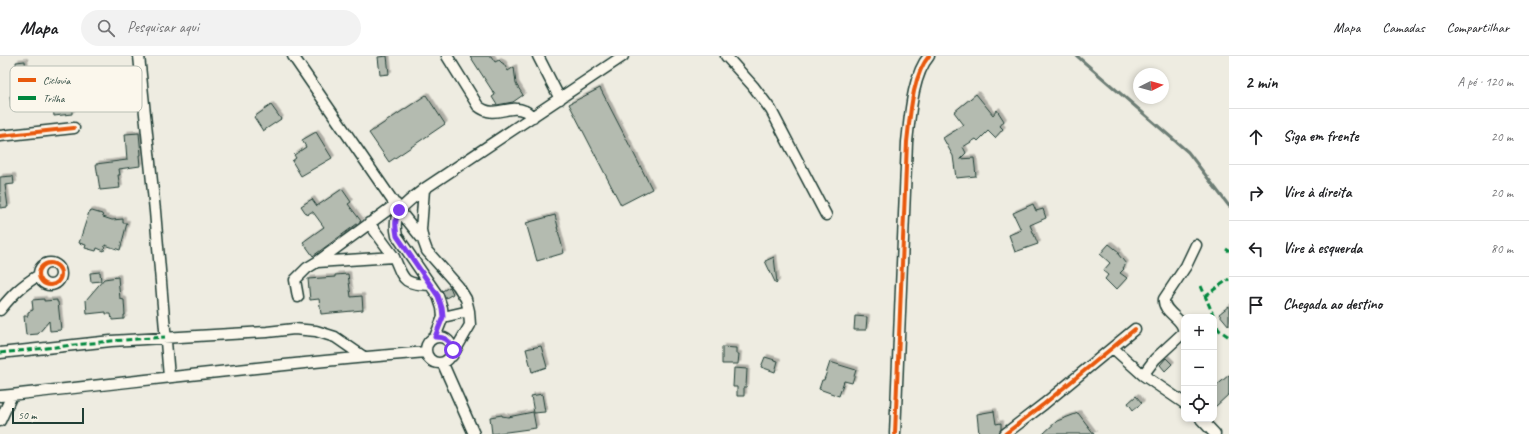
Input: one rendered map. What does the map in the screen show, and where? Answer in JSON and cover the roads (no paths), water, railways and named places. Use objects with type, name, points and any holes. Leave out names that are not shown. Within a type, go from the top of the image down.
[{"type":"street","points":[[139,56],[140,66]]},
{"type":"street","points":[[293,56],[397,207],[423,240]]},
{"type":"street","points":[[448,56],[478,106],[482,110],[492,112],[520,109],[533,117]]},
{"type":"street","points":[[538,56],[560,99]]},
{"type":"street","points":[[298,297],[295,280],[307,268],[369,224],[424,190],[623,56]]},
{"type":"street","points":[[726,56],[753,86],[771,110],[826,215]]},
{"type":"street","points":[[894,434],[907,142],[911,105],[916,86],[926,59],[929,56]]},
{"type":"street","points":[[142,85],[155,211],[169,377]]},
{"type":"street","points":[[0,136],[74,128]]},
{"type":"street","points":[[424,190],[421,230],[423,240],[427,251],[458,286],[466,299],[470,325],[452,356],[448,361],[443,364],[432,362],[428,358],[426,352],[426,346],[430,340],[435,337],[441,337],[447,339],[451,344],[453,350],[452,356]]},
{"type":"street","points":[[397,207],[395,227],[397,236],[438,296],[442,308],[443,317],[435,337]]},
{"type":"street","points":[[369,224],[394,257],[402,276],[407,282],[416,285],[430,285]]},
{"type":"street","points":[[1143,375],[1155,359],[1182,333],[1182,325],[1163,303],[1164,299],[1186,266],[1196,245]]},
{"type":"street","points":[[317,262],[394,257]]},
{"type":"street","points":[[0,310],[12,294],[38,275]]},
{"type":"street","points":[[443,317],[469,311]]},
{"type":"street","points":[[0,353],[111,341],[305,329],[335,337],[364,357]]},
{"type":"street","points":[[1005,434],[1135,330]]},
{"type":"street","points":[[1112,348],[1143,375],[1181,401]]},
{"type":"street","points":[[0,396],[169,377],[426,352]]},
{"type":"street","points":[[443,364],[474,434]]},
{"type":"street","points":[[0,421],[12,395]]},
{"type":"street","points":[[1204,422],[1215,434]]},
{"type":"waterway","points":[[1077,56],[1188,152],[1229,206]]}]
